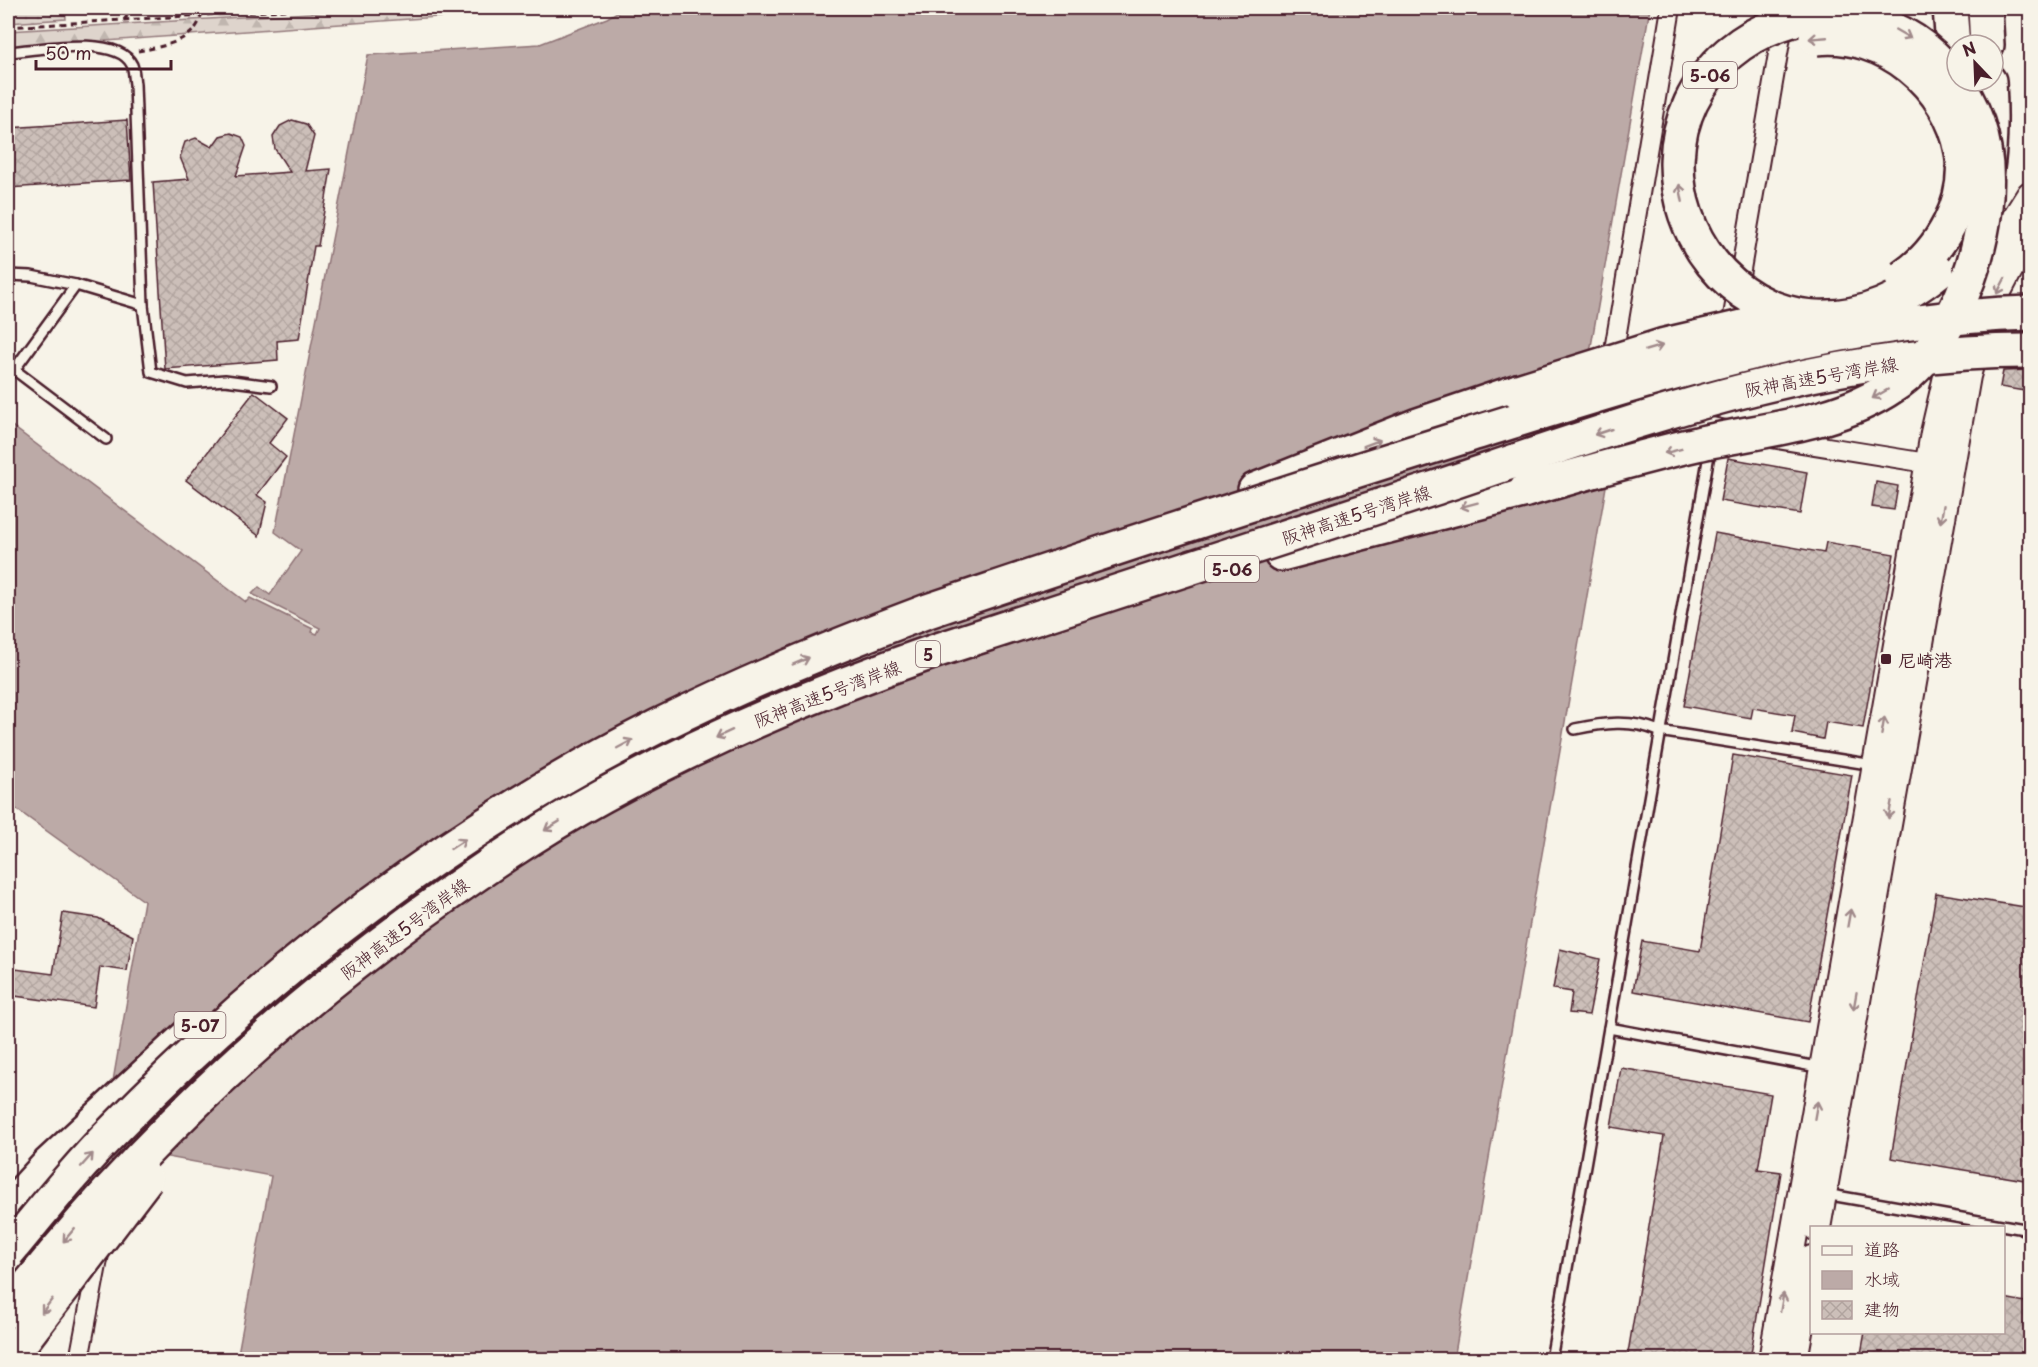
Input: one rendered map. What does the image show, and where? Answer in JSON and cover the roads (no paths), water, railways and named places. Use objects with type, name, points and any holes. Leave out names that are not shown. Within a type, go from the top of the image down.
[{"type":"highway","name":"5-06","points":[[938,650],[1061,623],[1304,547],[1696,444],[1821,418],[1852,408],[1896,384],[1916,369],[1933,348],[1958,307],[1978,244],[1986,189],[1984,149],[1979,128],[1966,98],[1949,73],[1921,45],[1888,26],[1869,19],[1828,15],[1807,17],[1777,25],[1748,39],[1716,66],[1698,92],[1685,118],[1678,159],[1682,200],[1697,240],[1708,257],[1740,292],[1759,303],[1780,312],[1820,319],[1840,318],[1881,307],[1911,291],[1928,267],[1931,249],[1949,220],[1955,204],[1961,169],[1950,8]]},
{"type":"highway","points":[[1985,8],[1986,33]]},
{"type":"highway","name":"5-06","points":[[1084,560],[1316,464],[1418,425],[1665,345],[1845,304],[1883,289],[1904,277],[1932,251],[1951,222],[1957,206],[1962,153],[1953,123],[1924,78],[1893,55],[1860,41],[1843,38],[1816,38],[1789,44],[1743,70],[1721,95],[1707,125],[1700,159],[1708,213],[1724,244],[1747,270],[1768,284],[1793,295],[1827,301],[1863,294],[1881,286],[1928,267],[1962,242],[1971,225],[1984,187],[1991,138],[1989,93]]},
{"type":"highway","name":"阪神高速5号湾岸線","points":[[8,1252],[114,1130],[170,1073],[295,963],[417,871],[593,761],[720,696],[854,639],[925,612],[1412,453],[1714,360],[1776,345],[1908,322],[2031,313]]},
{"type":"highway","name":"阪神高速5号湾岸線","points":[[8,1311],[135,1160],[228,1069],[318,992],[456,888],[530,839],[600,797],[737,728],[872,673],[938,650],[1604,431],[1745,389],[1882,363],[1946,356],[2031,351]]},
{"type":"highway","name":"5-07","points":[[8,1209],[91,1125],[222,1005],[287,953],[356,904],[417,871]]},
{"type":"highway","points":[[10,1359],[46,1306],[146,1179],[208,1108],[318,992]]},
{"type":"street","points":[[1671,8],[1615,344],[1636,411],[1713,428],[1939,465]]},
{"type":"street","points":[[1713,428],[1786,8]]},
{"type":"street","points":[[1772,1359],[1833,1070],[1939,465],[1954,342],[1991,257],[2029,200]]},
{"type":"street","points":[[1939,465],[1976,342],[1989,309],[2031,236]]},
{"type":"street","points":[[1817,1226],[1823,1193],[1833,1070]]},
{"type":"street","points":[[79,1359],[114,1170]]},
{"type":"street","points":[[1794,1359],[1810,1270]]},
{"type":"lane","points":[[8,52],[88,46],[106,47],[122,54],[131,64],[135,84],[143,305],[151,372],[187,383],[225,380],[271,386]]},
{"type":"lane","points":[[8,275],[31,276],[76,285],[143,305]]},
{"type":"lane","points":[[76,285],[11,368],[106,440]]},
{"type":"lane","points":[[1551,1359],[1713,428]]},
{"type":"lane","points":[[1575,729],[1607,722],[1646,726],[1659,731],[1886,767]]},
{"type":"lane","points":[[1609,1028],[1833,1070]]},
{"type":"lane","points":[[1823,1193],[2031,1230]]},
{"type":"water","points":[[624,8],[1650,8],[1590,352],[1618,411],[1615,435],[1454,1359],[237,1359],[271,1176],[102,1145],[144,901],[8,803],[8,423],[246,602],[250,598],[313,629],[312,632],[317,634],[320,628],[252,594],[259,587],[270,595],[301,551],[275,532],[368,55],[540,44],[607,18]]},
{"type":"place","name":"尼崎港","points":[[1886,659]]}]
